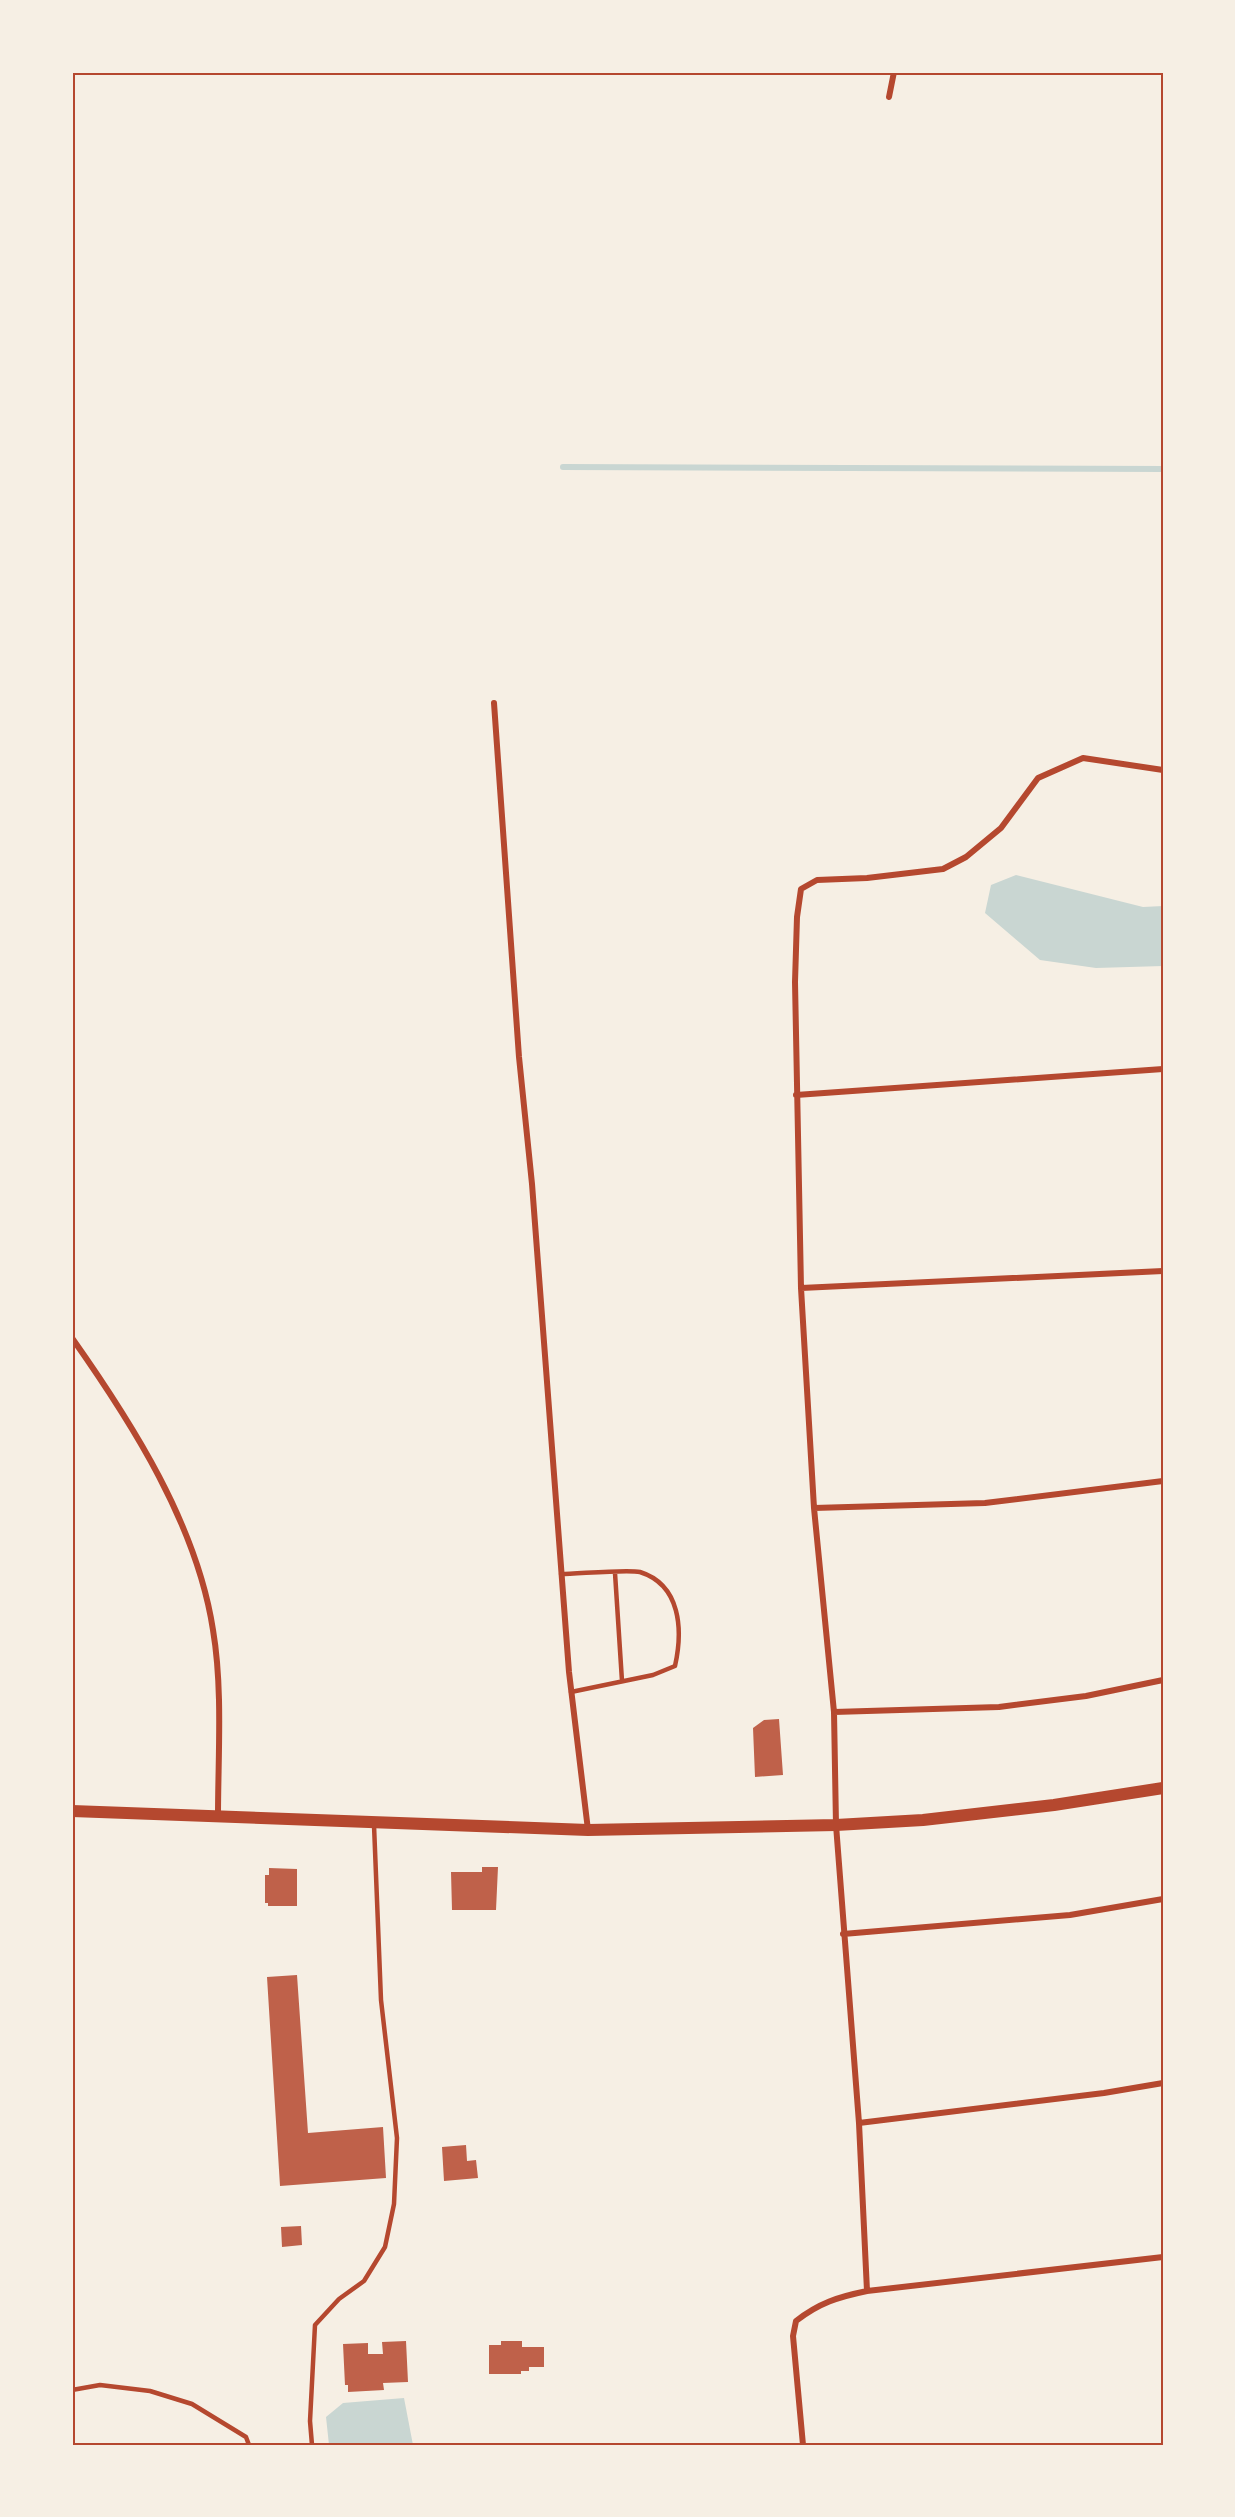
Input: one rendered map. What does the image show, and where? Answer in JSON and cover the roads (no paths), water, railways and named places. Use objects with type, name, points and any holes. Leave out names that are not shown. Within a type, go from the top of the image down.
[{"type":"main road","points":[[72,1811],[588,1830],[836,1825],[923,1820],[1163,1788]]},
{"type":"street","points":[[889,97],[894,72]]},
{"type":"street","points":[[494,703],[519,1057],[532,1184],[561,1574],[571,1692],[588,1830]]},
{"type":"street","points":[[867,2291],[859,2123],[836,1825],[834,1712],[814,1508],[801,1288],[795,981],[797,917],[801,889],[818,880],[867,878],[943,869],[966,856],[1001,828],[1038,778],[1083,758],[1163,770]]},
{"type":"street","points":[[796,1095],[1163,1070]]},
{"type":"street","points":[[801,1288],[1163,1271]]},
{"type":"street","points":[[72,1338],[103,1382],[142,1447],[182,1524],[198,1568],[213,1630],[218,1698],[218,1816]]},
{"type":"street","points":[[814,1508],[985,1503],[1163,1480]]},
{"type":"street","points":[[834,1712],[999,1707],[1086,1696],[1163,1680]]},
{"type":"street","points":[[843,1934],[1070,1914],[1163,1899]]},
{"type":"street","points":[[859,2123],[1104,2093],[1163,2083]]},
{"type":"street","points":[[803,2445],[793,2336],[796,2321],[815,2307],[841,2297],[867,2291],[1163,2257]]},
{"type":"lane","points":[[561,1574],[639,1572],[664,1584],[675,1607],[680,1643],[675,1666],[653,1674],[571,1692]]},
{"type":"lane","points":[[615,1573],[622,1681]]},
{"type":"lane","points":[[312,2445],[310,2421],[315,2325],[339,2299],[364,2281],[385,2247],[394,2204],[397,2138],[381,2000],[374,1822]]},
{"type":"lane","points":[[72,2390],[100,2385],[150,2391],[192,2404],[246,2437],[249,2445]]},
{"type":"waterway","points":[[563,467],[1163,469]]}]
